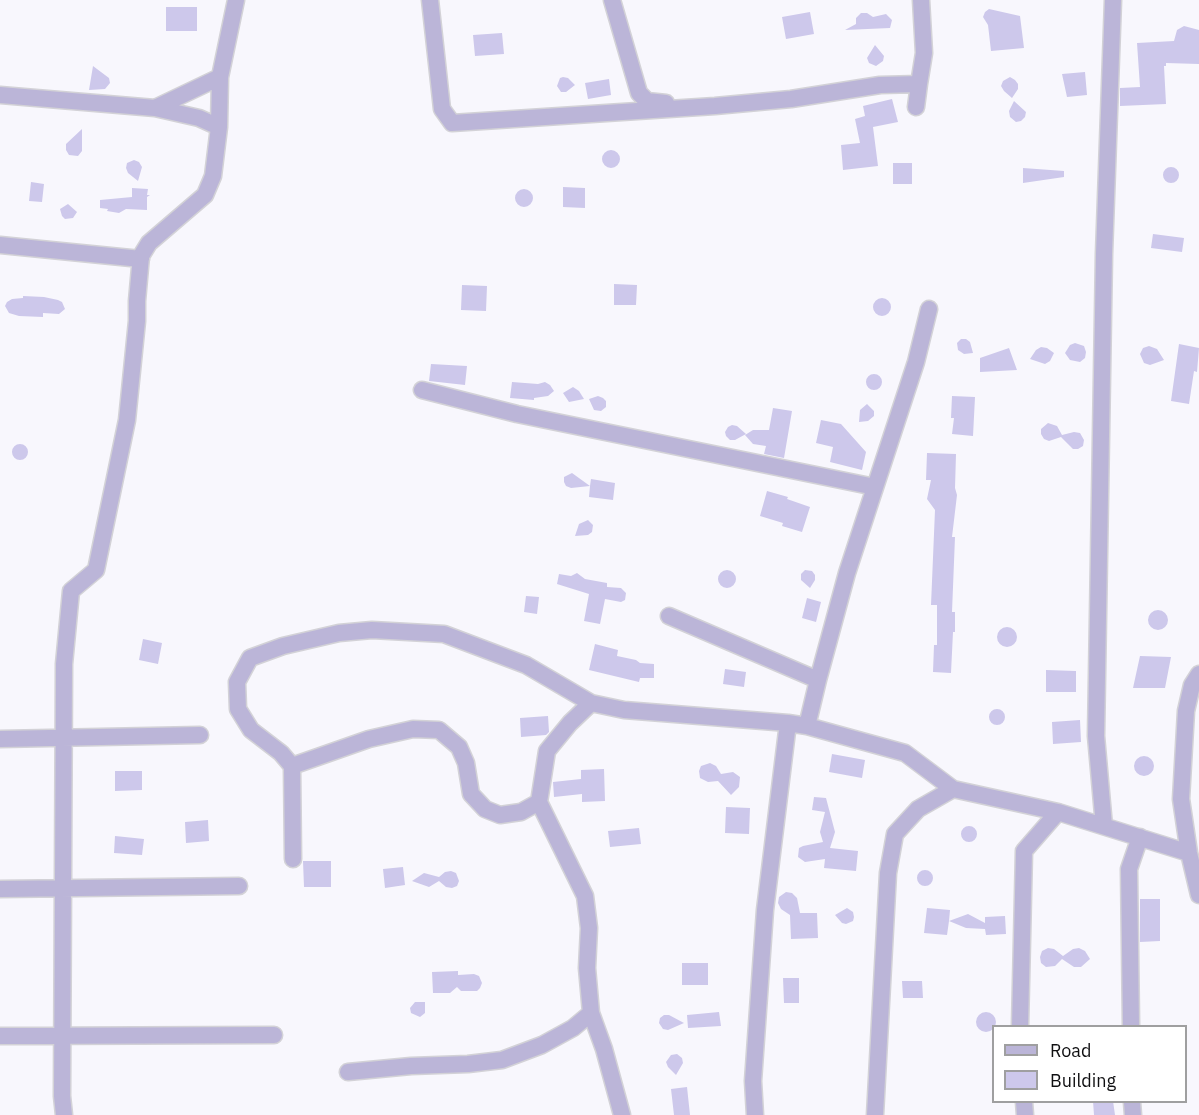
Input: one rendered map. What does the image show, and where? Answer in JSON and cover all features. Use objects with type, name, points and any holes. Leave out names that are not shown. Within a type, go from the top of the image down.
[{"type":"street","points":[[64,1115],[62,1035],[64,664],[71,591],[96,570],[128,420],[141,259],[149,243],[205,195],[213,176],[219,127],[220,77],[236,0]]},
{"type":"street","points":[[430,0],[442,109],[452,123],[715,106],[790,99],[880,85],[919,84]]},
{"type":"street","points":[[612,0],[639,93],[647,101],[715,106]]},
{"type":"street","points":[[916,107],[924,53],[921,0]]},
{"type":"street","points":[[1104,826],[1096,736],[1103,266],[1113,0]]},
{"type":"street","points":[[155,108],[220,77]]},
{"type":"street","points":[[0,95],[155,108],[199,118],[219,127]]},
{"type":"street","points":[[0,245],[141,259]]},
{"type":"street","points":[[807,726],[847,573],[916,362],[929,309]]},
{"type":"street","points":[[422,390],[517,414],[875,487]]},
{"type":"street","points":[[669,616],[818,680]]},
{"type":"street","points":[[293,859],[292,766],[281,753],[251,730],[238,709],[237,682],[250,658],[283,646],[339,633],[372,630],[444,634],[526,665],[591,703],[624,710],[807,726],[905,753],[953,789],[1058,812],[1189,853]]},
{"type":"street","points":[[1199,674],[1192,685],[1186,711],[1181,799],[1189,853],[1199,895]]},
{"type":"street","points":[[591,703],[547,751],[539,802],[585,896],[589,928],[586,968],[591,1013],[604,1049],[622,1115]]},
{"type":"street","points":[[755,1115],[753,1081],[765,910],[788,723]]},
{"type":"street","points":[[292,766],[369,739],[413,729],[440,730],[459,747],[466,763],[471,794],[484,809],[500,815],[521,812],[539,802]]},
{"type":"street","points":[[0,739],[200,735]]},
{"type":"street","points":[[875,1115],[888,873],[895,834],[918,809],[953,789]]},
{"type":"street","points":[[1020,1025],[1024,851],[1058,812]]},
{"type":"street","points":[[1131,1025],[1129,869],[1140,837]]},
{"type":"street","points":[[0,889],[238,886]]},
{"type":"street","points":[[348,1072],[502,1060],[542,1045],[573,1028],[591,1013]]},
{"type":"street","points":[[0,1036],[274,1035]]},
{"type":"building","points":[[166,7],[197,7],[197,31],[166,31]]},
{"type":"building","points":[[989,9],[1020,16],[1024,48],[991,51],[988,25],[983,17]]},
{"type":"building","points":[[810,12],[814,34],[786,39],[782,17]]},
{"type":"building","points":[[861,13],[867,13],[873,17],[886,14],[892,20],[890,28],[845,30],[856,24],[856,18]]},
{"type":"building","points":[[1184,26],[1199,30],[1199,64],[1166,63],[1164,66],[1166,104],[1120,106],[1120,88],[1140,87],[1137,43],[1174,41],[1177,30]]},
{"type":"building","points":[[502,33],[504,54],[475,56],[473,35]]},
{"type":"building","points":[[875,45],[884,56],[883,61],[876,66],[869,63],[867,58]]},
{"type":"building","points":[[93,66],[109,78],[110,83],[105,89],[89,90]]},
{"type":"building","points":[[1085,72],[1087,95],[1067,97],[1062,74]]},
{"type":"building","points":[[1010,77],[1018,84],[1018,89],[1012,98],[1001,86],[1003,81]]},
{"type":"building","points":[[560,78],[568,78],[575,85],[566,92],[561,92],[557,86]]},
{"type":"building","points":[[609,79],[611,95],[588,99],[585,83]]},
{"type":"building","points":[[892,99],[898,122],[873,127],[878,166],[843,170],[841,145],[860,143],[855,119],[865,116],[863,106]]},
{"type":"building","points":[[1014,101],[1026,112],[1021,121],[1016,122],[1010,117],[1009,111]]},
{"type":"building","points":[[82,129],[82,151],[78,156],[69,155],[66,144]]},
{"type":"building","points":[[611,150],[617,153],[620,159],[617,165],[611,168],[605,165],[602,159],[605,153]]},
{"type":"building","points":[[134,160],[142,167],[138,181],[128,173],[126,168],[127,163]]},
{"type":"building","points":[[893,163],[912,163],[912,184],[893,184]]},
{"type":"building","points":[[1171,167],[1179,175],[1171,183],[1163,175]]},
{"type":"building","points":[[1023,168],[1064,171],[1064,177],[1023,183]]},
{"type":"building","points":[[31,182],[44,184],[42,202],[29,201]]},
{"type":"building","points":[[563,187],[585,188],[585,208],[563,207]]},
{"type":"building","points":[[132,188],[148,189],[147,195],[150,195],[147,197],[147,210],[126,209],[119,213],[100,208],[100,200],[132,197]]},
{"type":"building","points":[[524,189],[530,192],[533,198],[530,204],[524,207],[518,204],[515,198],[518,192]]},
{"type":"building","points":[[68,204],[77,212],[73,218],[65,219],[60,209]]},
{"type":"building","points":[[1153,234],[1184,238],[1182,252],[1151,248]]},
{"type":"building","points":[[614,284],[637,285],[636,305],[614,305]]},
{"type":"building","points":[[462,285],[487,286],[486,311],[461,310]]},
{"type":"building","points":[[23,296],[58,300],[62,302],[65,309],[59,314],[43,313],[43,317],[19,316],[9,313],[5,306],[7,302],[23,298]]},
{"type":"building","points":[[882,298],[888,301],[891,307],[888,313],[882,316],[876,313],[873,307],[876,301]]},
{"type":"building","points":[[961,339],[970,342],[973,353],[964,354],[958,350],[957,343]]},
{"type":"building","points":[[1075,343],[1084,346],[1086,352],[1085,358],[1080,362],[1070,360],[1065,353],[1070,345]]},
{"type":"building","points":[[1179,344],[1199,348],[1197,372],[1194,371],[1189,404],[1171,401]]},
{"type":"building","points":[[1149,346],[1157,349],[1164,360],[1150,365],[1144,363],[1140,354],[1143,348]]},
{"type":"building","points":[[1041,347],[1054,353],[1050,361],[1045,364],[1030,359]]},
{"type":"building","points":[[1009,348],[1017,370],[980,372],[980,358]]},
{"type":"building","points":[[431,364],[467,366],[465,385],[429,381]]},
{"type":"building","points":[[874,374],[882,382],[874,390],[866,382]]},
{"type":"building","points":[[512,382],[538,384],[545,382],[554,391],[548,396],[534,398],[534,400],[510,398]]},
{"type":"building","points":[[573,387],[584,399],[569,402],[563,393]]},
{"type":"building","points":[[598,396],[606,401],[606,407],[601,411],[594,410],[589,399]]},
{"type":"building","points":[[952,396],[975,397],[973,436],[952,434],[954,418],[951,418]]},
{"type":"building","points":[[867,404],[874,411],[874,416],[868,421],[859,422],[860,410]]},
{"type":"building","points":[[773,408],[792,411],[784,458],[764,454],[766,446],[753,444],[745,435],[753,430],[769,430]]},
{"type":"building","points":[[821,420],[841,424],[866,452],[862,470],[830,462],[833,447],[816,443]]},
{"type":"building","points":[[1048,423],[1057,426],[1062,435],[1080,433],[1084,440],[1083,446],[1073,449],[1061,437],[1049,441],[1044,439],[1041,429]]},
{"type":"building","points":[[732,425],[737,426],[746,434],[730,440],[725,432]]},
{"type":"building","points":[[17,444],[23,444],[28,452],[26,458],[17,460],[12,455],[12,449]]},
{"type":"building","points":[[927,453],[956,454],[955,488],[957,495],[952,537],[955,537],[952,612],[955,612],[955,632],[953,632],[951,673],[933,672],[934,645],[937,645],[937,605],[931,605],[935,510],[927,499],[931,480],[926,480]]},
{"type":"building","points":[[572,473],[590,486],[571,488],[566,486],[564,477]]},
{"type":"building","points":[[591,479],[615,483],[613,500],[589,497]]},
{"type":"building","points":[[767,491],[810,507],[802,532],[760,516]]},
{"type":"building","points":[[588,520],[593,525],[592,532],[588,535],[575,536],[579,524]]},
{"type":"building","points":[[727,570],[733,573],[736,579],[733,585],[727,588],[721,585],[718,579],[721,573]]},
{"type":"building","points":[[805,570],[812,571],[815,575],[810,588],[801,580],[801,574]]},
{"type":"building","points":[[577,573],[585,579],[607,583],[607,587],[621,588],[626,593],[625,600],[621,602],[605,599],[600,624],[584,621],[589,594],[557,584],[559,574],[571,576]]},
{"type":"building","points":[[526,596],[539,597],[537,614],[524,612]]},
{"type":"building","points":[[807,598],[821,602],[816,622],[802,618]]},
{"type":"building","points":[[1158,610],[1165,613],[1168,620],[1165,627],[1158,630],[1151,627],[1148,620],[1151,613]]},
{"type":"building","points":[[1007,627],[1014,630],[1017,637],[1014,644],[1007,647],[1000,644],[997,637],[1000,630]]},
{"type":"building","points":[[143,639],[162,643],[158,664],[139,660]]},
{"type":"building","points":[[595,644],[618,650],[617,656],[640,663],[654,664],[654,678],[640,678],[639,682],[589,670]]},
{"type":"building","points":[[1140,656],[1171,657],[1165,688],[1133,688]]},
{"type":"building","points":[[725,669],[746,672],[744,687],[723,684]]},
{"type":"building","points":[[1046,670],[1076,671],[1076,692],[1046,692]]},
{"type":"building","points":[[997,709],[1003,711],[1005,717],[1003,723],[997,725],[991,723],[989,717],[991,711]]},
{"type":"building","points":[[548,716],[549,732],[546,735],[521,737],[520,718]]},
{"type":"building","points":[[1080,720],[1081,742],[1053,744],[1052,722]]},
{"type":"building","points":[[832,754],[865,760],[862,778],[829,772]]},
{"type":"building","points":[[1144,756],[1151,759],[1154,766],[1151,773],[1144,776],[1137,773],[1134,766],[1137,759]]},
{"type":"building","points":[[710,763],[716,766],[721,774],[733,772],[740,777],[739,787],[731,795],[718,781],[708,782],[700,778],[701,766]]},
{"type":"building","points":[[604,769],[605,801],[582,802],[582,794],[554,797],[553,782],[581,779],[581,770]]},
{"type":"building","points":[[115,771],[142,771],[142,790],[115,791]]},
{"type":"building","points":[[814,797],[826,798],[835,832],[830,848],[858,851],[856,871],[824,868],[825,859],[805,862],[798,857],[799,848],[823,842],[820,832],[825,812],[812,810]]},
{"type":"building","points":[[726,807],[750,808],[749,834],[725,833]]},
{"type":"building","points":[[208,820],[209,841],[186,843],[185,822]]},
{"type":"building","points":[[969,826],[975,828],[977,834],[975,840],[969,842],[963,840],[961,834],[963,828]]},
{"type":"building","points":[[639,828],[641,844],[610,847],[608,831]]},
{"type":"building","points":[[115,836],[144,839],[142,855],[114,853]]},
{"type":"building","points":[[303,861],[331,861],[331,887],[304,887]]},
{"type":"building","points":[[403,867],[405,885],[385,888],[383,869]]},
{"type":"building","points":[[925,870],[931,872],[933,878],[931,884],[925,886],[919,884],[917,878],[919,872]]},
{"type":"building","points":[[451,871],[456,873],[459,881],[457,886],[452,888],[446,887],[439,881],[429,887],[412,881],[424,873],[439,877]]},
{"type":"building","points":[[786,892],[792,893],[797,898],[800,913],[817,913],[818,938],[791,939],[790,915],[781,909],[778,903],[779,897]]},
{"type":"building","points":[[1140,899],[1160,899],[1160,941],[1140,942]]},
{"type":"building","points":[[847,908],[853,912],[854,917],[853,921],[846,924],[835,915]]},
{"type":"building","points":[[927,908],[950,910],[947,935],[924,933]]},
{"type":"building","points":[[968,914],[985,923],[985,917],[1005,916],[1006,934],[986,935],[985,929],[966,928],[949,921]]},
{"type":"building","points":[[1048,948],[1054,949],[1063,956],[1079,948],[1085,951],[1090,959],[1081,967],[1074,967],[1062,959],[1055,966],[1046,967],[1041,963],[1040,957],[1042,951]]},
{"type":"building","points":[[682,963],[708,963],[708,985],[682,985]]},
{"type":"building","points":[[458,971],[458,975],[479,976],[482,983],[480,988],[477,991],[461,991],[457,987],[450,993],[433,993],[432,972]]},
{"type":"building","points":[[783,978],[799,978],[799,1003],[784,1003]]},
{"type":"building","points":[[902,981],[922,981],[923,998],[903,998]]},
{"type":"building","points":[[415,1002],[425,1002],[425,1013],[420,1017],[411,1013],[410,1008]]},
{"type":"building","points":[[719,1012],[721,1026],[688,1028],[687,1015]]},
{"type":"building","points":[[982,1013],[990,1013],[995,1018],[995,1025],[992,1025],[990,1031],[982,1031],[977,1026],[977,1018]]},
{"type":"building","points":[[669,1015],[684,1023],[668,1030],[663,1029],[659,1023],[660,1018]]},
{"type":"building","points":[[677,1054],[682,1058],[683,1063],[676,1075],[666,1062],[671,1055]]},
{"type":"building","points":[[687,1087],[690,1115],[674,1115],[671,1089]]},
{"type":"building","points":[[1093,1103],[1113,1103],[1115,1115],[1094,1115]]}]
